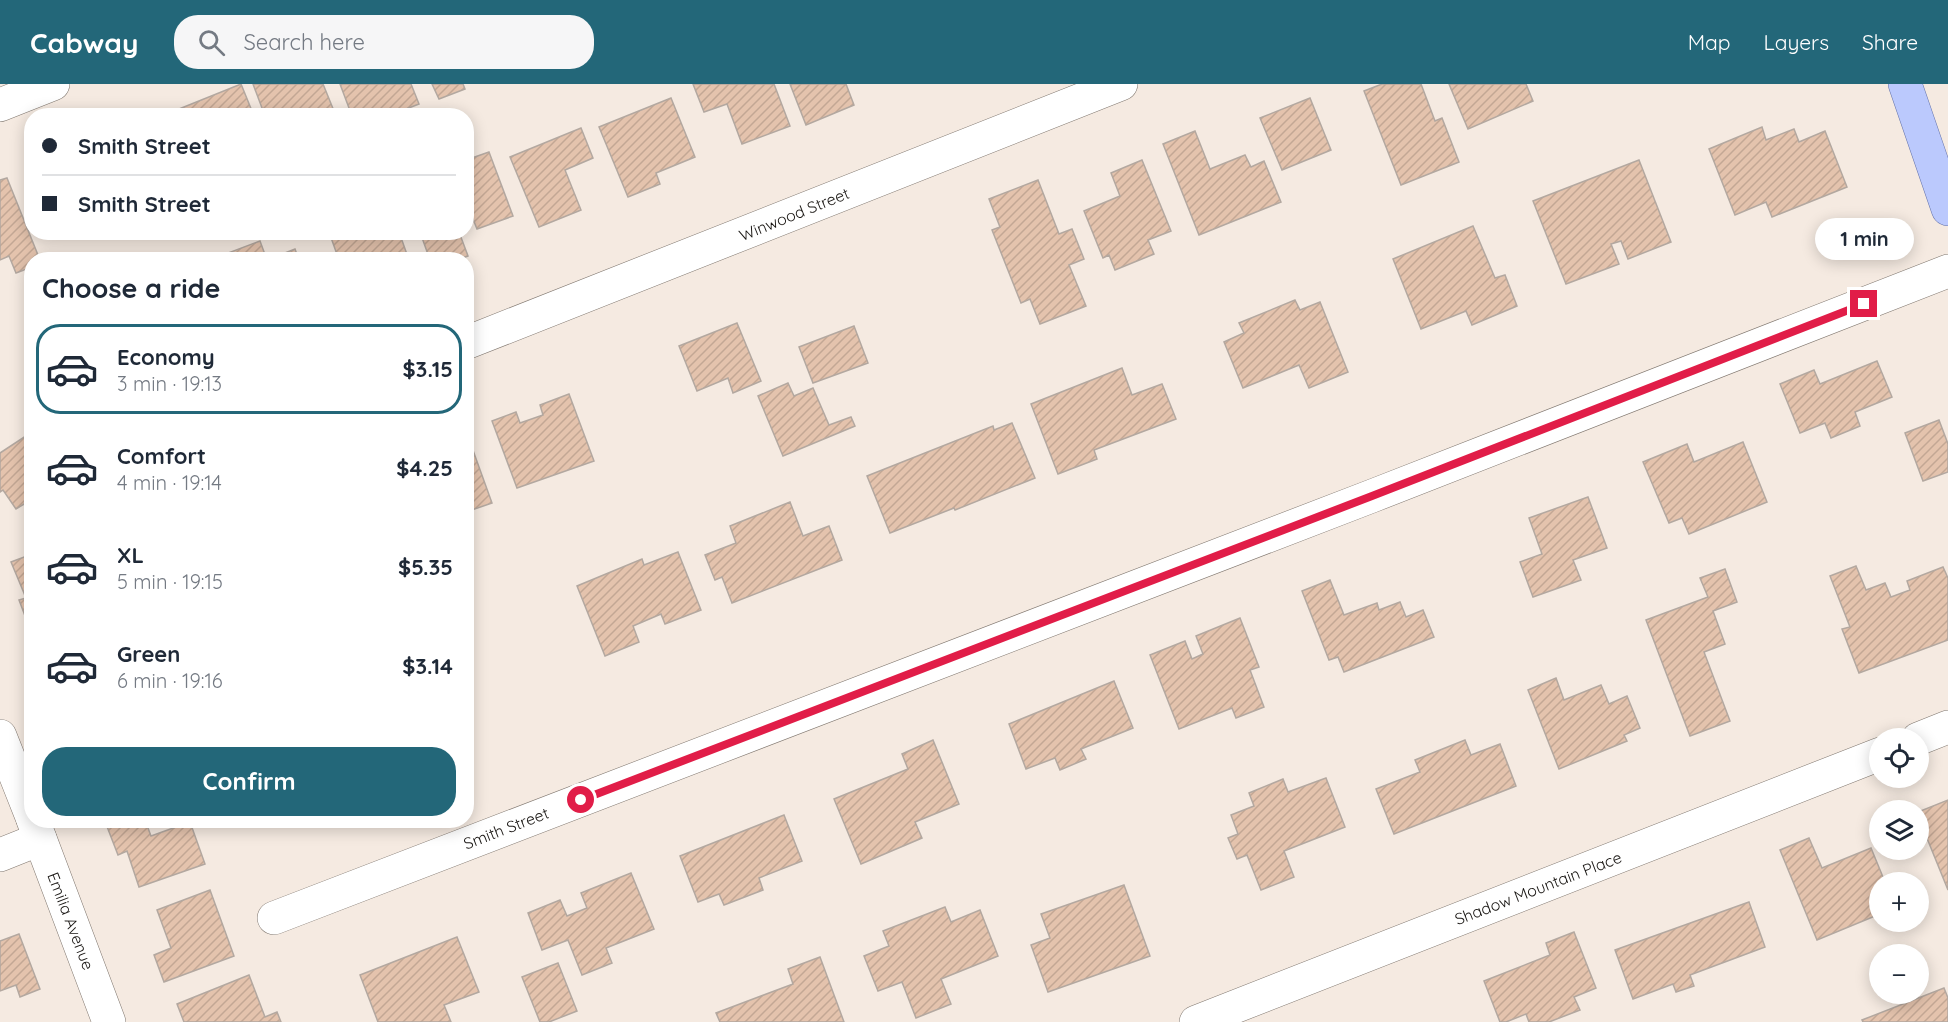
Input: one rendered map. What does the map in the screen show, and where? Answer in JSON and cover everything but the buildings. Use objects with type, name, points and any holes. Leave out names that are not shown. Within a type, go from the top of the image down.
[{"type":"main road","points":[[1905,84],[1946,198]]},
{"type":"street","points":[[0,105],[53,84]]},
{"type":"street","name":"Winwood Street","points":[[474,340],[1121,84]]},
{"type":"street","name":"Smith Street","points":[[274,918],[1350,505],[1948,271]]},
{"type":"street","points":[[1929,735],[1948,727]]},
{"type":"street","name":"Emilia Avenue","points":[[0,736],[24,797]]},
{"type":"street","name":"Shadow Mountain Place","points":[[1196,1022],[1869,758]]},
{"type":"street","points":[[0,855],[32,828]]},
{"type":"street","name":"Emilia Avenue","points":[[36,828],[109,1022]]},
{"type":"route","points":[[581,800],[1864,304]]}]
